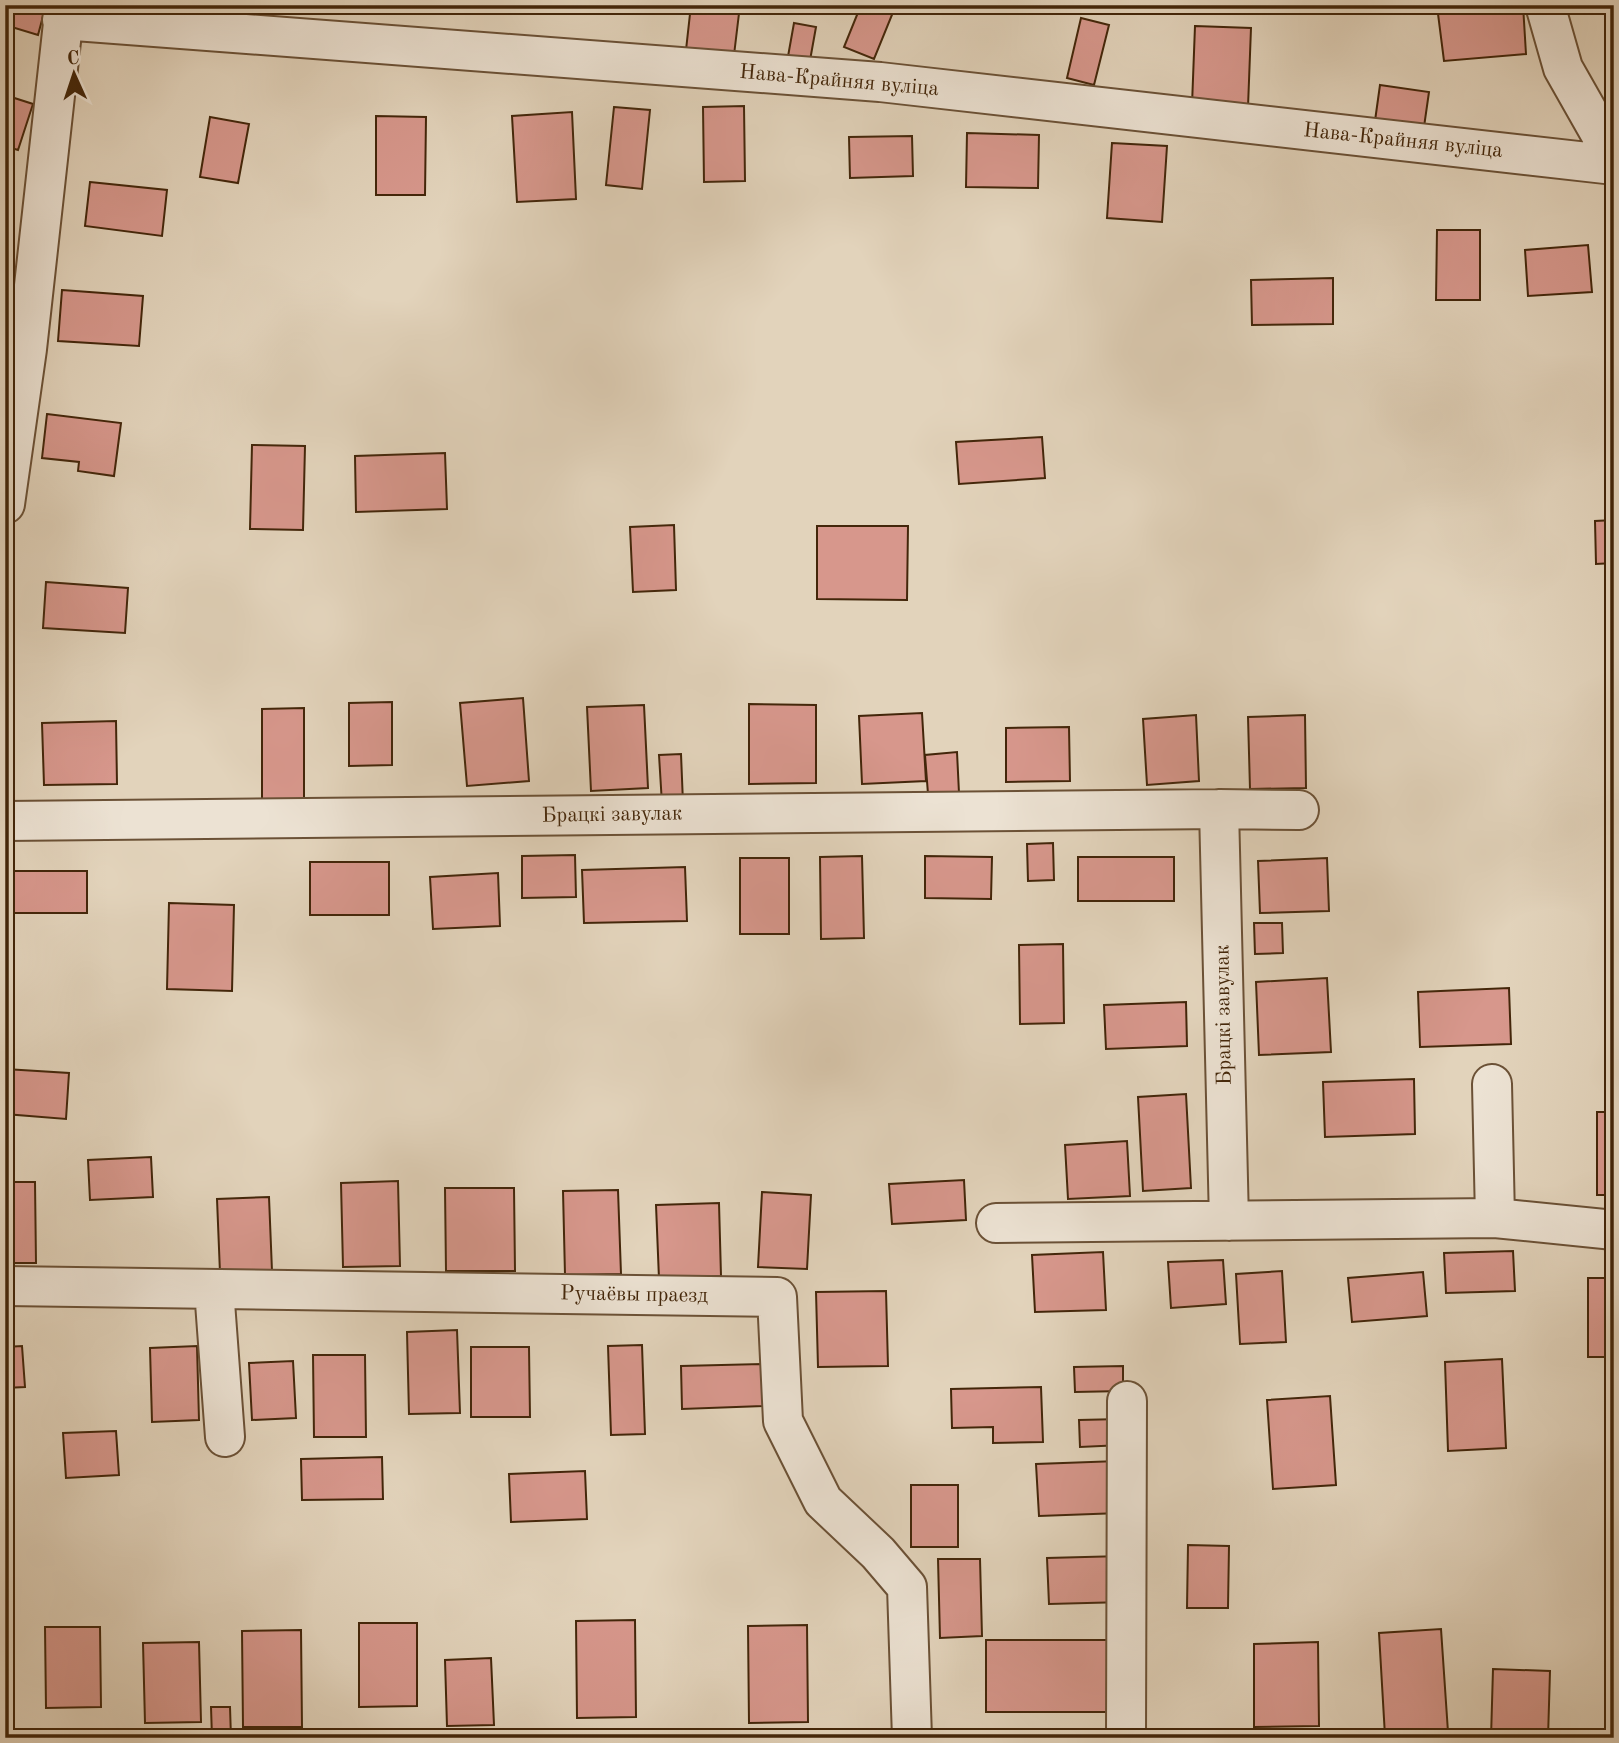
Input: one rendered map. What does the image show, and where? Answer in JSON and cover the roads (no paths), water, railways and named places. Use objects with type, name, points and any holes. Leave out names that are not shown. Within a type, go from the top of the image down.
[{"type":"street","points":[[1545,5],[1563,68],[1614,159]]},
{"type":"street","name":"Нава-Крайняя вуліца","points":[[5,504],[27,349],[63,13],[880,82],[1614,165]]},
{"type":"street","name":"Брацкі завулак","points":[[1219,809],[1229,1221]]},
{"type":"street","name":"Брацкі завулак","points":[[5,821],[1299,810]]},
{"type":"street","points":[[1492,1084],[1495,1218]]},
{"type":"street","points":[[996,1223],[1495,1218],[1614,1230]]},
{"type":"street","name":"Ручаёвы праезд","points":[[5,1286],[777,1297],[783,1421],[823,1501],[878,1553],[906,1587],[912,1738]]},
{"type":"street","points":[[214,1289],[225,1437]]},
{"type":"street","points":[[1126,1738],[1127,1401]]}]
